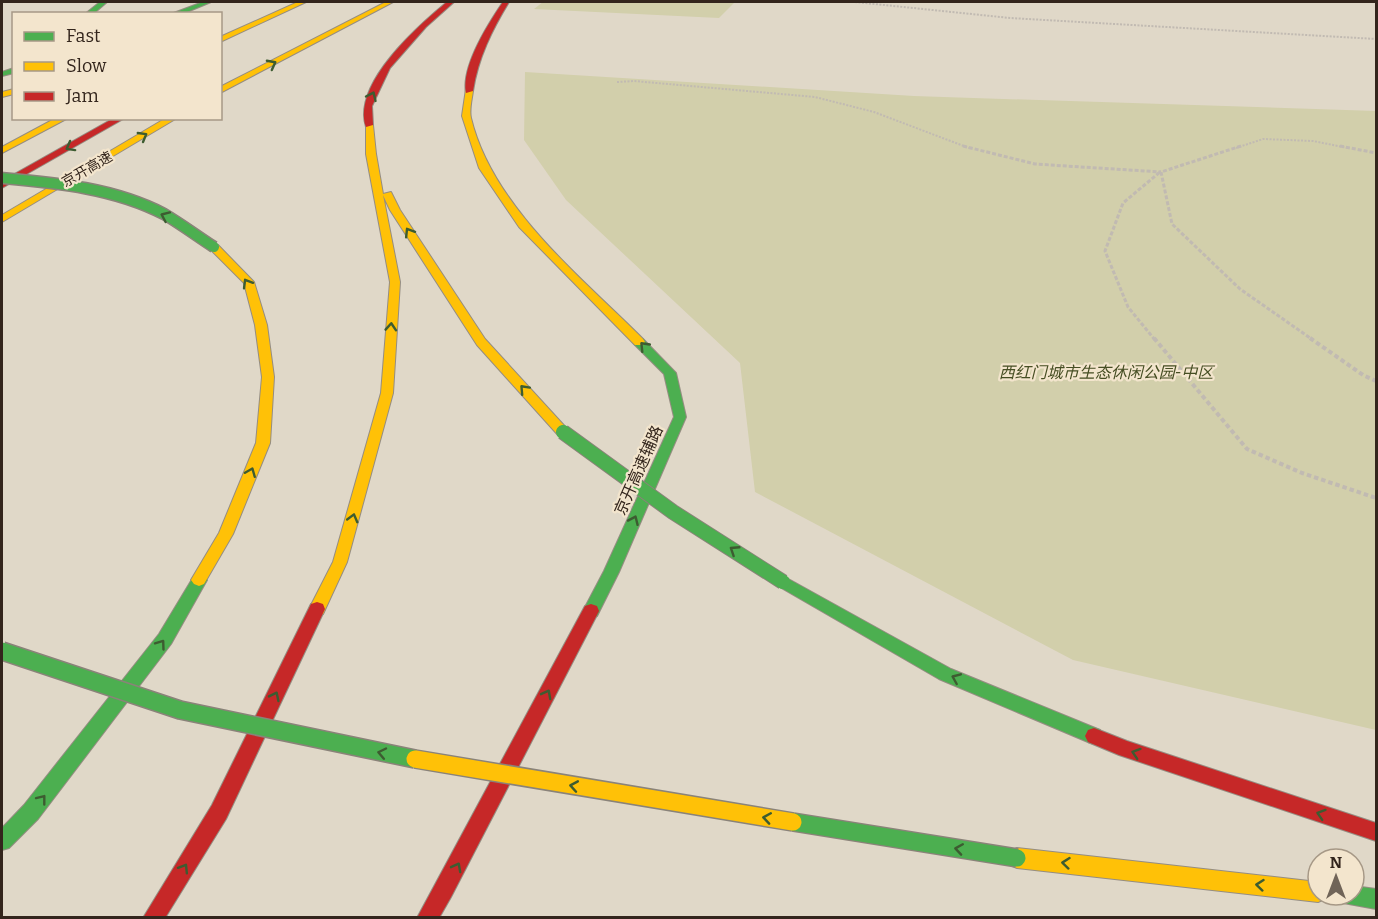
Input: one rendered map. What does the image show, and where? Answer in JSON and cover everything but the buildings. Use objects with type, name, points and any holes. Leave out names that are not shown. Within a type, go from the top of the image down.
[{"type":"main road","points":[[91,12],[104,2]]},
{"type":"main road","points":[[180,12],[208,2]]},
{"type":"main road","points":[[243,14],[274,2]]},
{"type":"main road","points":[[222,39],[303,2]]},
{"type":"main road","points":[[222,90],[390,2]]},
{"type":"main road","points":[[153,918],[219,812],[340,562],[387,393],[395,282],[371,154],[368,106],[386,67],[423,25],[451,2]]},
{"type":"main road","name":"京开高速辅路","points":[[427,918],[444,890],[611,572],[680,417],[670,373],[523,225],[484,168],[466,116],[471,73],[484,35],[506,2]]},
{"type":"main road","points":[[2,150],[60,120]]},
{"type":"main road","name":"京开高速","points":[[2,185],[118,120]]},
{"type":"main road","name":"京开高速","points":[[2,219],[170,120]]},
{"type":"main road","points":[[371,154],[395,210],[481,342],[563,432],[673,512],[783,582],[945,674],[1125,749],[1377,832]]},
{"type":"main road","points":[[2,178],[83,188],[128,199],[175,220],[214,248],[249,282],[261,325],[268,376],[263,443],[226,534],[165,639],[32,812],[2,841]]},
{"type":"main road","points":[[2,651],[180,710],[397,756],[1017,858],[1306,891]]},
{"type":"path","points":[[855,2],[1010,18],[1377,39]]},
{"type":"path","points":[[617,82],[634,81],[815,97],[874,112],[962,146],[1035,164],[1161,172]]},
{"type":"path","points":[[1377,153],[1313,141],[1263,139],[1161,172],[1123,203],[1106,251],[1128,307],[1210,408],[1248,448],[1302,473],[1377,498]]},
{"type":"path","points":[[1161,172],[1172,224],[1240,289],[1363,375],[1377,381]]},
{"type":"green space","points":[[543,2],[735,2],[719,18],[534,9]]},
{"type":"green space","name":"西红门城市生态休闲公园-中区","points":[[525,72],[914,96],[1376,111],[1376,730],[1073,660],[755,492],[740,363],[566,200],[524,140]]},
{"type":"traffic: fast","points":[[91,12],[104,2]]},
{"type":"traffic: fast","points":[[180,12],[208,2]]},
{"type":"traffic: fast","points":[[2,74],[12,71]]},
{"type":"traffic: fast","points":[[2,178],[61,184],[99,191],[137,202],[163,214],[214,247]]},
{"type":"traffic: fast","points":[[591,611],[611,572],[680,417],[670,373],[639,342]]},
{"type":"traffic: fast","points":[[563,432],[673,512],[783,582]]},
{"type":"traffic: fast","points":[[2,841],[31,812],[165,639],[199,580]]},
{"type":"traffic: fast","points":[[783,582],[945,674],[1094,736]]},
{"type":"traffic: fast","points":[[2,651],[180,710],[415,759]]},
{"type":"traffic: fast","points":[[793,822],[1017,858]]},
{"type":"traffic: fast","points":[[1366,898],[1376,899]]},
{"type":"traffic: slow","points":[[222,39],[303,2]]},
{"type":"traffic: slow","points":[[222,90],[390,2]]},
{"type":"traffic: slow","points":[[469,91],[466,116],[484,168],[523,225],[639,342]]},
{"type":"traffic: slow","points":[[2,95],[12,92]]},
{"type":"traffic: slow","points":[[2,150],[60,120]]},
{"type":"traffic: slow","points":[[2,219],[170,120]]},
{"type":"traffic: slow","points":[[317,609],[340,562],[387,393],[395,282],[371,154],[369,125]]},
{"type":"traffic: slow","points":[[388,194],[395,210],[481,342],[563,432]]},
{"type":"traffic: slow","points":[[199,580],[226,534],[263,443],[268,377],[261,325],[249,282],[214,247]]},
{"type":"traffic: slow","points":[[415,759],[793,822]]},
{"type":"traffic: slow","points":[[1017,858],[1306,891]]},
{"type":"traffic: jam","points":[[369,125],[368,106],[386,67],[423,25],[451,2]]},
{"type":"traffic: jam","points":[[469,91],[482,44],[506,2]]},
{"type":"traffic: jam","points":[[2,185],[117,120]]},
{"type":"traffic: jam","points":[[153,918],[219,812],[317,609]]},
{"type":"traffic: jam","points":[[427,918],[444,890],[591,611]]},
{"type":"traffic: jam","points":[[1094,736],[1125,749],[1376,832]]}]
